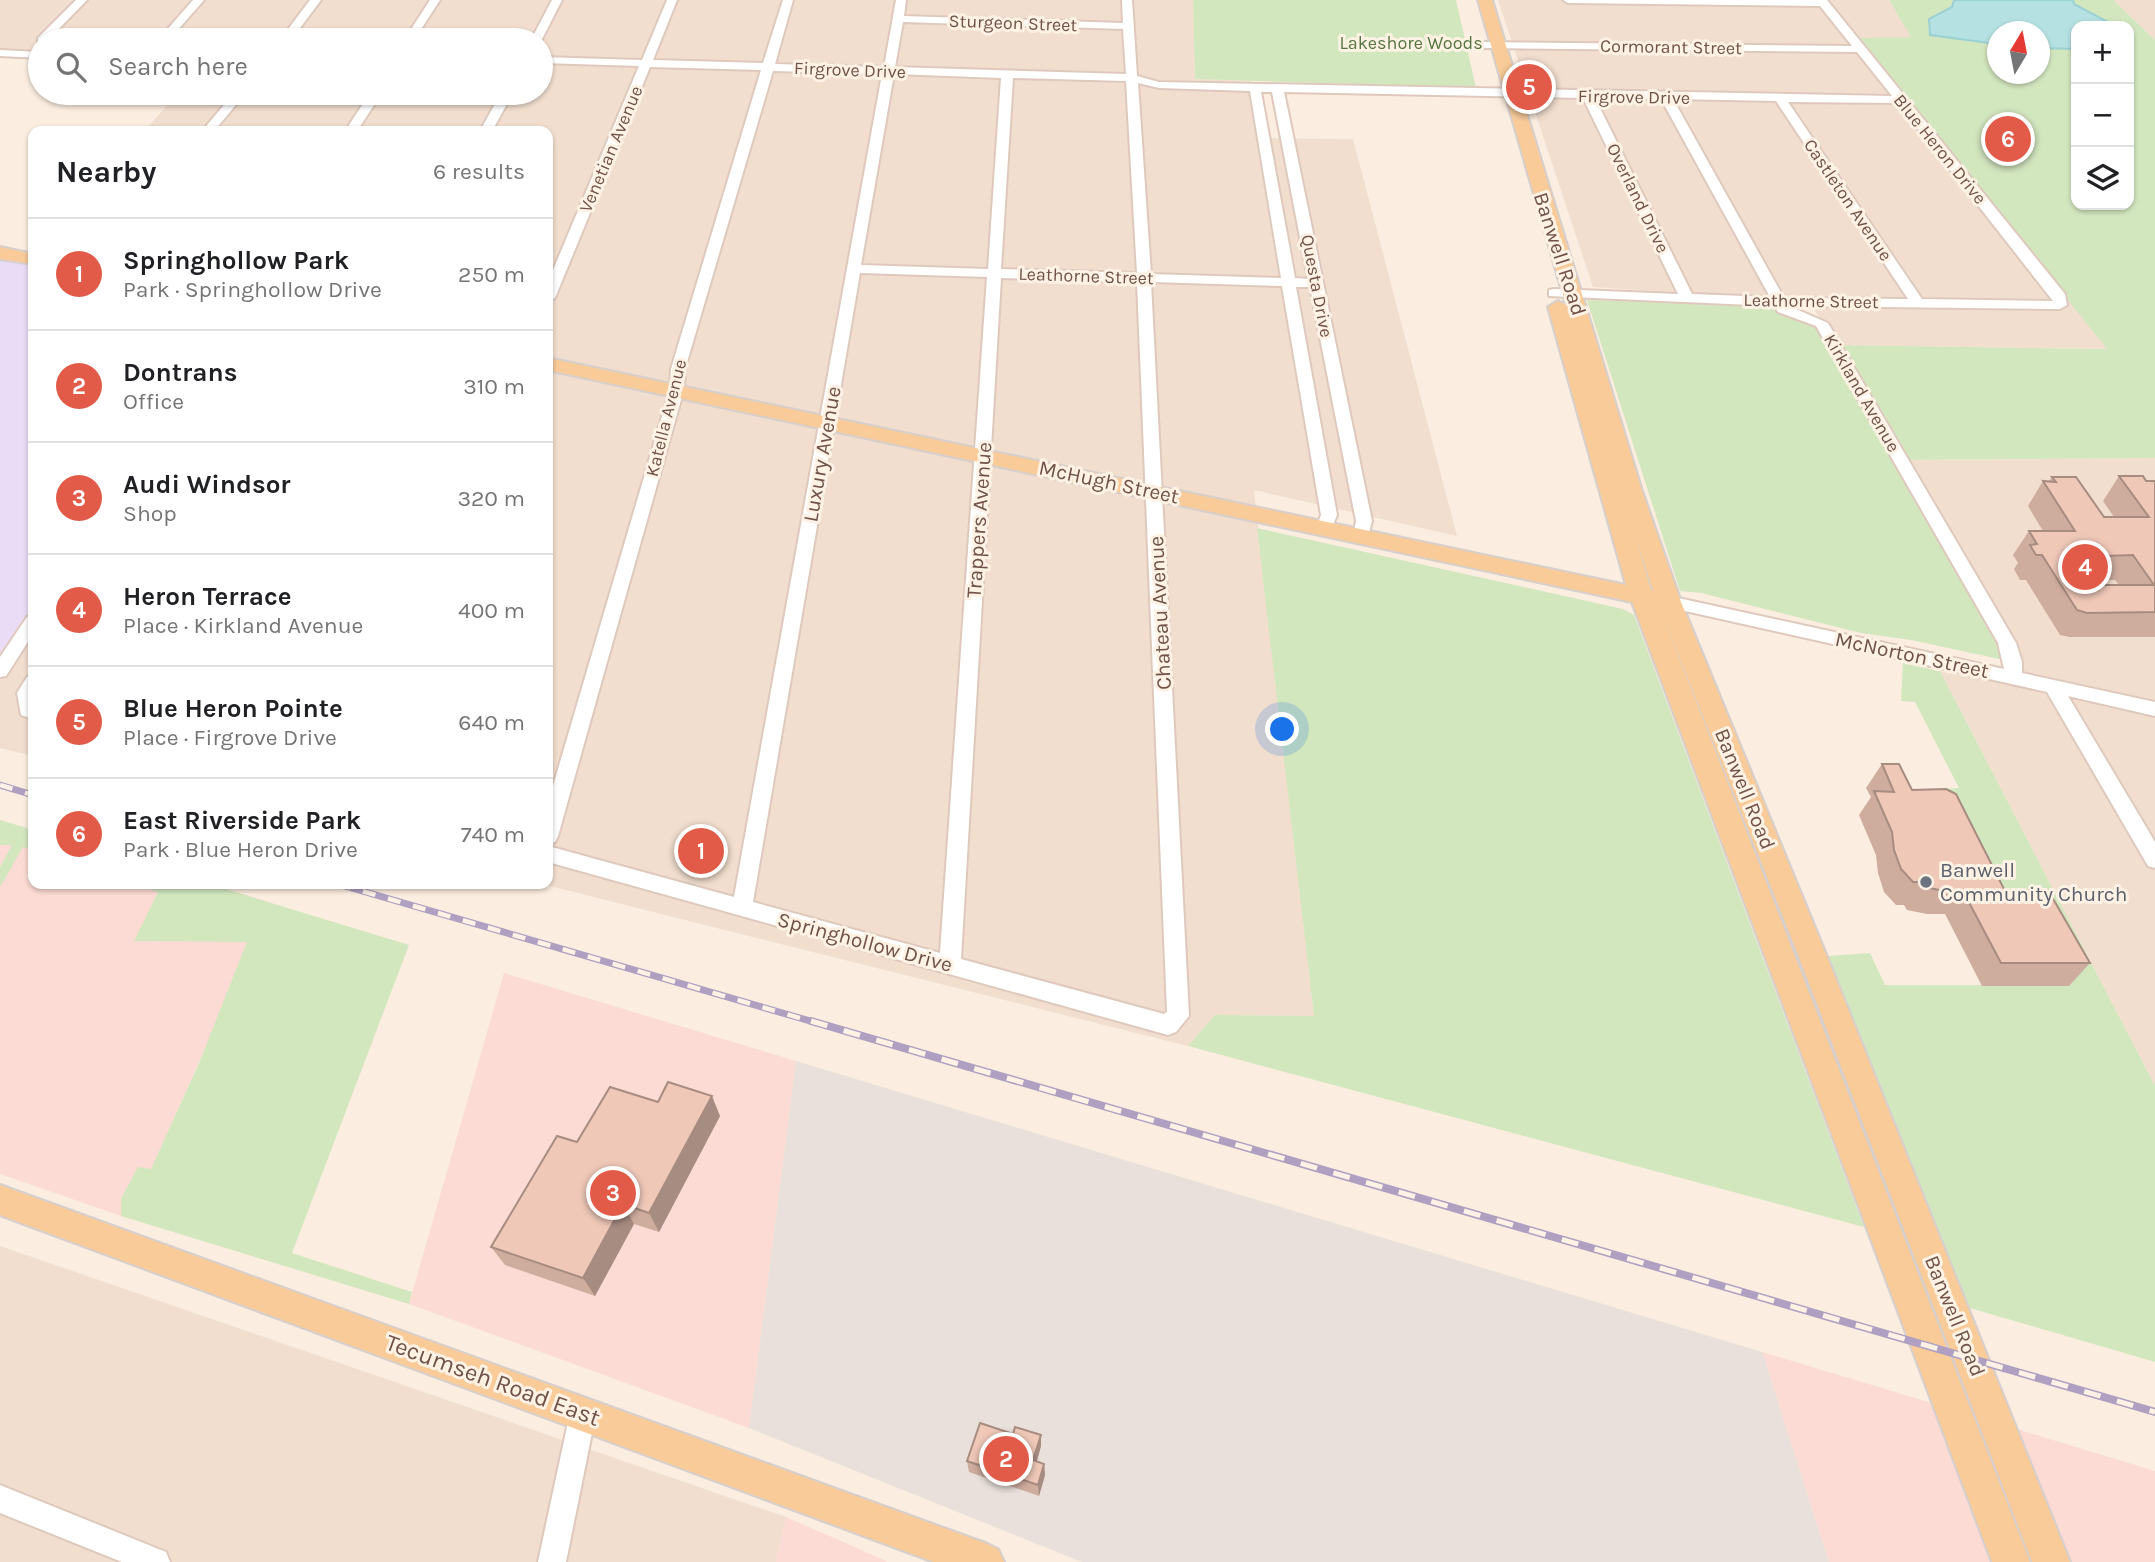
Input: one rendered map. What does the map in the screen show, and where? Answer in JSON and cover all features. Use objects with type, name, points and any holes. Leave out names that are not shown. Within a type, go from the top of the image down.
[{"type":"main road","name":"Banwell Road","points":[[1470,0],[1490,45],[1655,599],[2011,1562]]},
{"type":"main road","name":"Banwell Road","points":[[1486,0],[1490,45]]},
{"type":"main road","points":[[0,253],[28,259]]},
{"type":"main road","name":"Banwell Road","points":[[1564,293],[1631,491],[1655,599],[1814,960],[2051,1562]]},
{"type":"main road","name":"McHugh Street","points":[[553,365],[677,389],[1655,599]]},
{"type":"main road","name":"Tecumseh Road East","points":[[0,1200],[985,1562]]},
{"type":"street","points":[[56,28],[82,0]]},
{"type":"street","points":[[174,28],[199,0]]},
{"type":"street","points":[[294,28],[316,0]]},
{"type":"street","points":[[417,28],[435,0]]},
{"type":"street","points":[[542,28],[556,0]]},
{"type":"street","name":"Venetian Avenue","points":[[553,286],[673,0]]},
{"type":"street","name":"Katella Avenue","points":[[553,819],[677,389],[678,369],[788,0]]},
{"type":"street","name":"Luxury Avenue","points":[[742,908],[901,0]]},
{"type":"street","name":"Chateau Avenue","points":[[1127,0],[1130,84],[1144,278],[1178,1016]]},
{"type":"street","points":[[1568,0],[1822,1]]},
{"type":"street","name":"Blue Heron Drive","points":[[1822,1],[2060,297]]},
{"type":"street","name":"Sturgeon Street","points":[[898,19],[1128,26]]},
{"type":"street","points":[[0,43],[28,44]]},
{"type":"street","name":"Cormorant Street","points":[[1490,45],[1860,49]]},
{"type":"street","points":[[0,53],[28,53]]},
{"type":"street","name":"Firgrove Drive","points":[[553,61],[645,69]]},
{"type":"street","name":"Firgrove Drive","points":[[553,71],[645,69],[1503,95],[1900,100]]},
{"type":"street","name":"Trappers Avenue","points":[[950,966],[1007,80]]},
{"type":"street","name":"Questa Drive","points":[[1255,88],[1329,515],[1324,528]]},
{"type":"street","name":"Questa Drive","points":[[1278,89],[1364,522],[1361,536]]},
{"type":"street","name":"Overland Drive","points":[[1588,96],[1688,300]]},
{"type":"street","points":[[1666,97],[1779,302]]},
{"type":"street","name":"Castleton Avenue","points":[[1780,98],[1917,302]]},
{"type":"street","points":[[212,126],[230,105]]},
{"type":"street","points":[[354,126],[368,105]]},
{"type":"street","points":[[489,126],[500,105]]},
{"type":"street","points":[[1270,178],[1295,178]]},
{"type":"street","name":"Leathorne Street","points":[[856,269],[1317,283]]},
{"type":"street","name":"Leathorne Street","points":[[1564,293],[1688,300],[2060,305],[2060,297]]},
{"type":"street","name":"Kirkland Avenue","points":[[1779,302],[1783,309],[1821,323],[2007,643],[2013,662],[2013,676]]},
{"type":"street","points":[[1308,394],[1338,394]]},
{"type":"street","name":"McNorton Street","points":[[1655,599],[2155,709]]},
{"type":"street","points":[[0,671],[28,629]]},
{"type":"street","points":[[2052,685],[2155,860]]},
{"type":"street","name":"Springhollow Drive","points":[[553,854],[1168,1026],[1178,1016]]},
{"type":"street","points":[[552,1562],[583,1413]]},
{"type":"street","points":[[0,1499],[156,1562]]},
{"type":"shaded area","points":[[0,0],[1193,0],[1195,79],[1250,81],[1258,138],[1353,139],[1457,536],[1254,490],[1314,1016],[1215,1015],[1188,1046],[553,887],[553,126],[148,126],[167,105],[553,105],[553,28],[28,28],[28,54],[0,53]]},
{"type":"shaded area","points":[[1498,0],[1889,0],[1912,37],[1860,39],[2108,349],[1834,345],[1807,296],[1709,295],[1593,287]]},
{"type":"shaded area","points":[[2113,0],[2155,0],[2155,40]]},
{"type":"shaded area","points":[[0,253],[28,258],[28,627],[0,670]]},
{"type":"shaded area","points":[[2155,458],[2155,1086],[1940,671],[2015,686],[2007,643],[1901,460]]},
{"type":"shaded area","points":[[28,627],[28,755],[0,748],[0,670]]},
{"type":"shaded area","points":[[0,820],[28,828],[28,889],[226,889],[269,902],[130,1219],[0,1174]]},
{"type":"shaded area","points":[[504,973],[796,1061],[749,1428],[409,1304]]},
{"type":"shaded area","points":[[796,1061],[1762,1352],[1829,1562],[1082,1562],[749,1428]]},
{"type":"shaded area","points":[[0,1246],[786,1517],[776,1562],[0,1562]]},
{"type":"shaded area","points":[[1762,1352],[1935,1404],[1991,1562],[1829,1562]]},
{"type":"shaded area","points":[[2010,1427],[2155,1471],[2155,1562],[2063,1562]]},
{"type":"shaded area","points":[[786,1517],[841,1541],[888,1562],[776,1562]]},
{"type":"green space","name":"Lakeshore Woods","points":[[1193,0],[1456,0],[1476,88],[1195,79]]},
{"type":"green space","points":[[1889,0],[2113,0],[2155,40],[2155,458],[1902,460],[2013,662],[1911,640],[1861,633],[1701,593],[1680,591],[1587,300],[1781,305],[1821,323],[1834,345],[2107,349],[1859,38],[1911,37]]},
{"type":"green space","points":[[1257,528],[1623,609],[1634,615],[1864,1227],[1188,1046],[1215,1015],[1314,1016]]},
{"type":"green space","points":[[1903,663],[1940,671],[2155,1086],[2155,1362],[1970,1308],[1842,999],[1828,956],[1870,953],[1885,985],[2068,985],[1986,914],[1939,799],[1943,789],[1959,788],[1915,702],[1901,701]]},
{"type":"green space","points":[[0,820],[28,828],[28,848],[23,847],[0,887],[0,867],[12,845],[0,845]]},
{"type":"green space","points":[[149,889],[225,889],[409,945],[292,1253],[412,1292],[409,1304],[121,1216],[121,1199],[138,1167],[151,1169],[199,1063],[247,942],[134,941],[158,892]]},
{"type":"water","points":[[1954,0],[2073,0],[2074,4],[2106,21],[2071,21],[2071,49],[2050,48],[2050,21],[1987,21],[1987,43],[1930,35],[1929,19],[1952,7]]},
{"type":"building","points":[[2119,476],[2143,476],[2146,481],[2155,481],[2155,612],[2087,613],[2077,610],[2042,555],[2036,555],[2030,545],[2037,544],[2029,531],[2075,531],[2043,481],[2056,482],[2052,477],[2076,477],[2104,517],[2149,517]],"holes":[[[2133,555],[2154,585],[2097,585],[2078,557]]]},
{"type":"building","points":[[1882,764],[1899,764],[1912,790],[1946,789],[1956,794],[2005,891],[2048,890],[2090,963],[2001,963],[1963,891],[1945,891],[1924,887],[1921,882],[1913,882],[1901,869],[1894,850],[1892,832],[1874,791],[1894,792]]},
{"type":"building","points":[[668,1082],[712,1096],[649,1213],[623,1204],[583,1278],[491,1247],[557,1136],[577,1142],[610,1087],[658,1102]]},
{"type":"building","points":[[980,1423],[1013,1434],[1015,1427],[1041,1435],[1033,1460],[1044,1464],[1038,1485],[967,1461]]},
{"type":"railway","points":[[0,785],[28,793]]},
{"type":"railway","points":[[355,889],[817,1023]]},
{"type":"railway","points":[[811,1021],[2155,1412]]},
{"type":"place","name":"Blue Heron Pointe","points":[[1529,87]]},
{"type":"place","name":"East Riverside Park","points":[[2008,139]]},
{"type":"place","name":"Heron Terrace","points":[[2085,567]]},
{"type":"place","name":"Springhollow Park","points":[[701,851]]},
{"type":"place","name":"Banwell Community Church","points":[[1926,882]]},
{"type":"place","name":"Audi Windsor","points":[[613,1193]]},
{"type":"place","name":"Dontrans","points":[[1006,1459]]}]
